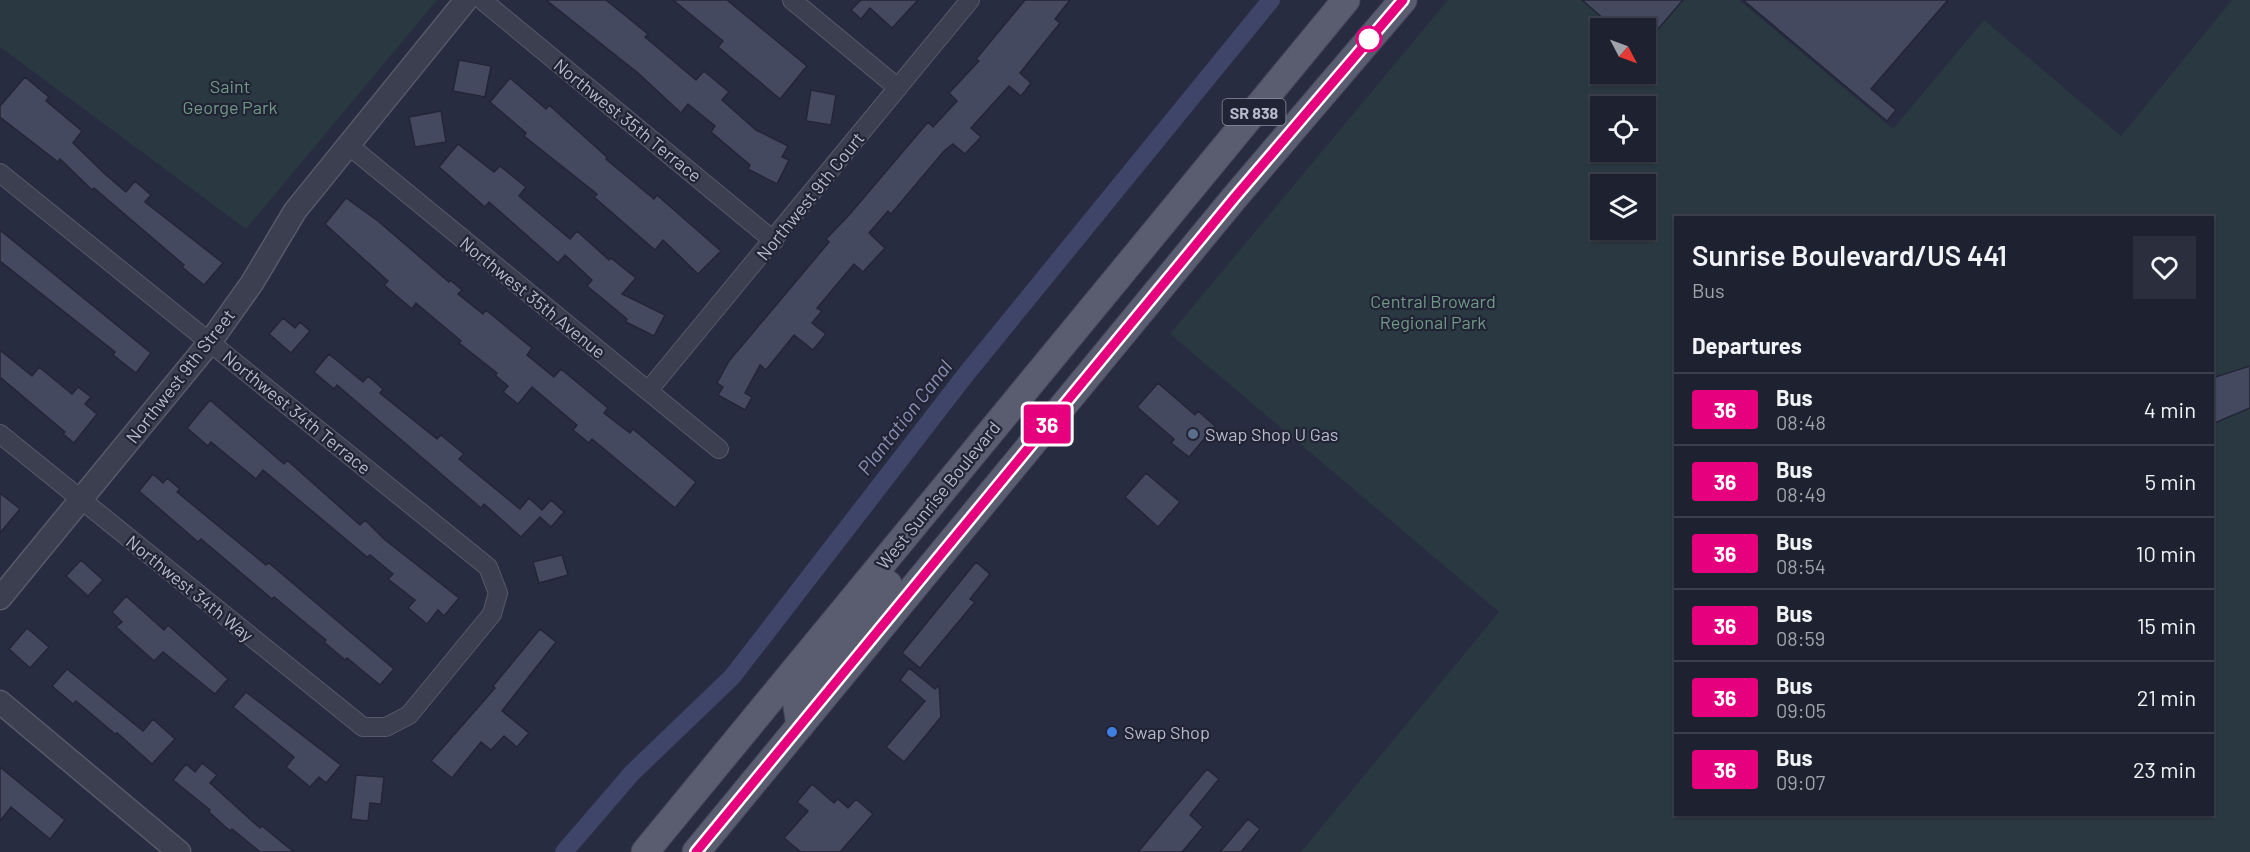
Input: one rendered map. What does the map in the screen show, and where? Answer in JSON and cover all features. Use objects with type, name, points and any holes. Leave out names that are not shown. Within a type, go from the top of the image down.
[{"type":"main road","name":"West Sunrise Boulevard","points":[[645,852],[1346,0]]},
{"type":"main road","name":"SR 838","points":[[696,852],[1235,197],[1403,0]]},
{"type":"main road","points":[[800,726],[797,705],[801,695],[951,502],[955,475]]},
{"type":"street","name":"Northwest 9th Street","points":[[0,598],[210,342],[252,283],[295,211],[466,0]]},
{"type":"street","name":"Northwest 35th Terrace","points":[[482,0],[774,241]]},
{"type":"street","points":[[792,0],[898,88]]},
{"type":"street","name":"Northwest 9th Court","points":[[648,391],[774,241],[970,0]]},
{"type":"street","name":"Northwest 35th Avenue","points":[[347,144],[719,449]]},
{"type":"street","name":"Northwest 34th Terrace","points":[[0,172],[488,567],[498,593],[492,614],[409,715],[386,727]]},
{"type":"street","name":"Northwest 34th Way","points":[[0,434],[363,727],[386,727]]},
{"type":"street","points":[[0,702],[179,852]]},
{"type":"green space","name":"Saint George Park","points":[[0,0],[437,0],[246,229],[0,47]]},
{"type":"green space","name":"Central Broward Regional Park","points":[[1448,0],[1739,0],[1893,129],[1984,20],[2121,136],[2232,0],[2250,0],[2250,852],[1301,852],[1499,612],[1170,334]]},
{"type":"building","points":[[546,0],[606,0],[648,34],[645,37],[696,80],[704,71],[729,92],[722,100],[756,130],[788,146],[782,157],[789,160],[777,184],[748,169],[750,165],[711,132],[715,126],[688,104],[681,113],[638,73]]},
{"type":"building","points":[[673,0],[727,0],[807,66],[780,99],[718,47],[723,41]]},
{"type":"building","points":[[861,0],[918,0],[892,28],[870,8],[861,19],[851,10]]},
{"type":"building","points":[[1025,0],[1070,0],[1055,19],[1060,23],[1020,73],[1031,83],[1021,96],[1009,86],[971,128],[981,137],[965,154],[953,144],[944,151],[891,214],[888,211],[869,233],[885,248],[863,272],[854,264],[817,308],[822,311],[812,323],[826,334],[813,350],[794,335],[766,370],[760,365],[745,393],[752,397],[745,410],[718,395],[723,387],[717,383],[729,361],[829,242],[826,239],[928,122],[933,127],[957,101],[949,93],[979,61],[976,59]]},
{"type":"building","points":[[1582,0],[1683,0],[1656,31],[1656,18],[1603,18]]},
{"type":"building","points":[[1743,0],[1948,0],[1871,89],[1896,110],[1887,121]]},
{"type":"building","points":[[459,60],[491,66],[485,97],[453,91]]},
{"type":"building","points":[[25,77],[49,97],[46,101],[82,131],[73,143],[106,175],[126,192],[135,181],[151,195],[145,202],[223,263],[204,285],[94,188],[92,190],[60,159],[58,162],[0,117],[0,106]]},
{"type":"building","points":[[510,78],[546,109],[549,105],[607,157],[606,159],[654,199],[657,195],[721,251],[698,274],[663,240],[655,250],[594,197],[597,194],[524,136],[526,133],[490,102]]},
{"type":"building","points":[[811,90],[836,95],[831,125],[806,121]]},
{"type":"building","points":[[441,111],[446,142],[415,147],[409,117]]},
{"type":"building","points":[[458,144],[494,172],[500,166],[526,187],[519,196],[570,239],[577,231],[609,260],[611,258],[636,278],[622,294],[665,315],[654,336],[626,322],[627,319],[587,286],[592,280],[565,255],[558,263],[489,202],[485,207],[439,167]]},
{"type":"building","points":[[346,198],[378,221],[449,282],[450,280],[462,290],[458,294],[483,314],[486,310],[532,348],[527,355],[554,377],[561,369],[608,408],[604,413],[630,433],[633,429],[696,482],[675,508],[592,439],[589,443],[573,430],[577,425],[532,387],[518,404],[503,392],[508,386],[495,375],[497,373],[459,343],[461,341],[416,303],[412,309],[384,285],[388,281],[325,224]]},
{"type":"building","points":[[0,230],[151,353],[136,373],[113,355],[115,352],[0,261]]},
{"type":"building","points":[[283,318],[295,328],[300,322],[310,331],[291,353],[269,334]]},
{"type":"building","points":[[0,350],[32,376],[39,367],[72,394],[78,387],[91,397],[85,404],[97,414],[74,443],[63,434],[65,432],[0,377]]},
{"type":"building","points":[[329,354],[363,382],[368,376],[383,389],[380,393],[437,439],[441,435],[464,454],[459,459],[520,509],[529,498],[542,510],[551,500],[564,512],[551,527],[540,517],[521,537],[484,504],[481,508],[337,385],[334,389],[314,372]]},
{"type":"building","points":[[2250,366],[2250,408],[2214,423],[2214,377]]},
{"type":"building","points":[[1158,383],[1195,415],[1198,411],[1215,426],[1189,457],[1171,443],[1174,439],[1137,407]]},
{"type":"building","points":[[210,400],[284,464],[287,460],[360,525],[365,520],[384,539],[459,598],[444,616],[438,610],[427,624],[408,608],[415,600],[388,579],[393,574],[370,555],[367,557],[263,470],[256,479],[211,442],[208,446],[187,428]]},
{"type":"building","points":[[1146,473],[1180,502],[1158,527],[1125,497]]},
{"type":"building","points":[[153,474],[163,483],[167,478],[180,489],[177,492],[266,565],[269,563],[394,669],[380,685],[347,658],[345,660],[324,642],[326,640],[274,597],[272,599],[201,539],[198,542],[139,491]]},
{"type":"building","points":[[0,493],[20,509],[0,533]]},
{"type":"building","points":[[562,555],[568,575],[539,583],[533,562]]},
{"type":"building","points":[[81,560],[103,580],[88,596],[66,576]]},
{"type":"building","points":[[976,562],[990,574],[970,599],[975,602],[920,668],[902,653]]},
{"type":"building","points":[[126,596],[164,630],[168,625],[228,679],[215,694],[163,652],[154,661],[116,627],[122,622],[112,612]]},
{"type":"building","points":[[27,628],[49,647],[30,668],[9,649]]},
{"type":"building","points":[[540,629],[556,642],[502,711],[529,733],[517,747],[504,736],[491,750],[481,742],[452,778],[431,761],[495,688],[493,686]]},
{"type":"building","points":[[909,668],[935,689],[939,685],[941,717],[904,762],[886,747],[925,701],[900,680]]},
{"type":"building","points":[[67,669],[143,731],[153,719],[175,739],[152,764],[76,701],[73,704],[52,686]]},
{"type":"building","points":[[246,692],[341,765],[326,783],[319,777],[310,787],[286,767],[294,757],[233,707]]},
{"type":"building","points":[[202,763],[217,775],[210,783],[260,828],[262,826],[294,852],[260,852],[232,829],[230,831],[209,812],[210,810],[173,780],[186,764],[195,772]]},
{"type":"building","points":[[0,767],[65,820],[50,839],[11,807],[0,821]]},
{"type":"building","points":[[1207,769],[1219,779],[1190,815],[1203,827],[1182,852],[1138,852]]},
{"type":"building","points":[[356,775],[384,777],[381,804],[370,803],[368,821],[351,819]]},
{"type":"building","points":[[812,784],[834,803],[838,799],[848,808],[856,799],[873,814],[840,852],[801,852],[784,838],[808,811],[797,802]]},
{"type":"building","points":[[1248,819],[1260,829],[1241,852],[1220,852]]},
{"type":"waterway","name":"Plantation Canal","points":[[564,852],[632,773],[732,677],[967,373],[1271,0]]},
{"type":"bus line","name":"36","points":[[696,852],[990,492],[1235,197],[1403,0]]},
{"type":"place","name":"Swap Shop U Gas","points":[[1193,434]]},
{"type":"place","name":"Swap Shop","points":[[1112,732]]}]
